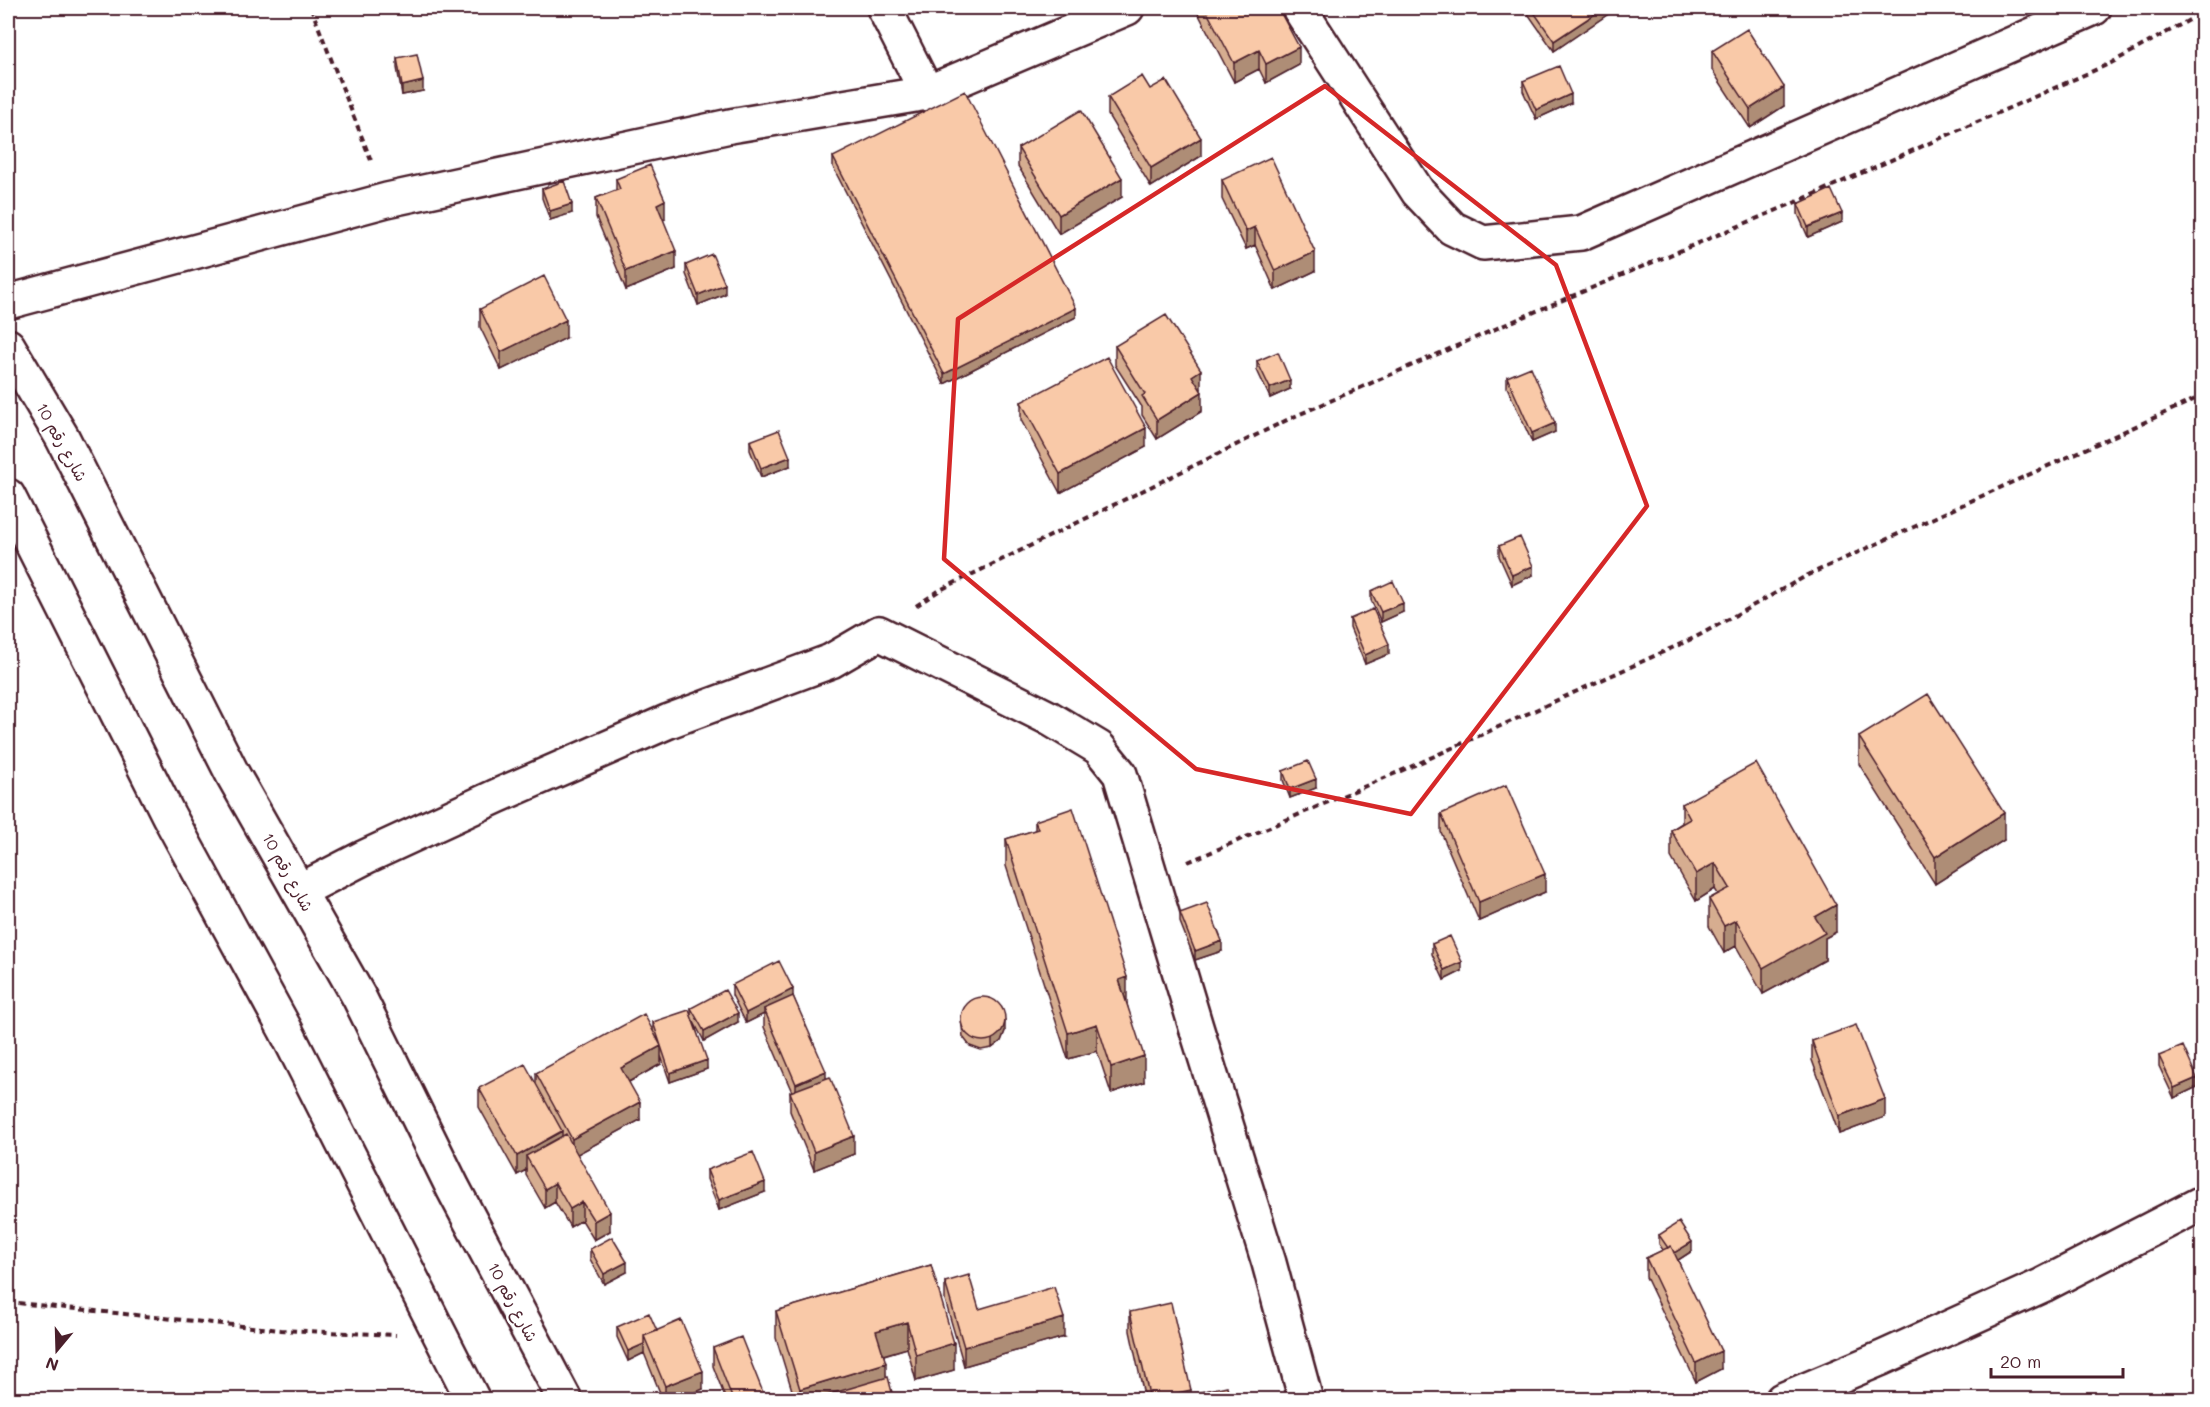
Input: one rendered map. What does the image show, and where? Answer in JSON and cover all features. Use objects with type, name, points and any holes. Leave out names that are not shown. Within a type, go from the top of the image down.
[{"type":"street","points":[[885,8],[927,93]]},
{"type":"street","points":[[8,302],[387,201],[730,126],[927,93],[1127,8]]},
{"type":"street","points":[[1299,8],[1418,192],[1452,228],[1483,243],[1581,233],[2094,8]]},
{"type":"street","name":"شارع رقم 10","points":[[8,346],[62,437],[233,775],[358,997],[453,1188],[565,1400]]},
{"type":"street","points":[[8,496],[169,816],[285,1029],[473,1400]]},
{"type":"street","points":[[299,891],[497,796],[669,721],[831,661],[879,633],[1049,718],[1098,748],[1120,774],[1269,1263],[1306,1400]]},
{"type":"street","points":[[1782,1400],[1882,1358],[2043,1285],[2202,1203]]},
{"type":"path","points":[[311,8],[387,201]]},
{"type":"path","points":[[879,633],[940,590],[1291,418],[1796,202],[2100,68],[2202,14]]},
{"type":"path","points":[[1152,878],[1417,764],[1685,642],[1808,574],[2202,396]]},
{"type":"path","points":[[8,1302],[281,1330],[442,1336]]},
{"type":"highlighted area","points":[[1325,86],[1556,265],[1647,506],[1411,814],[1196,769],[944,559],[958,319]]},
{"type":"building","points":[[1205,8],[1278,8],[1299,47],[1266,64],[1259,50],[1234,63]]},
{"type":"building","points":[[1531,8],[1604,8],[1554,41]]},
{"type":"building","points":[[1747,29],[1784,87],[1750,109],[1712,51]]},
{"type":"building","points":[[417,54],[423,81],[402,86],[397,58]]},
{"type":"building","points":[[1559,66],[1571,94],[1536,110],[1523,81]]},
{"type":"building","points":[[1142,76],[1150,89],[1166,80],[1201,138],[1151,168],[1108,97]]},
{"type":"building","points":[[965,91],[1076,308],[944,374],[833,157]]},
{"type":"building","points":[[1081,110],[1122,178],[1059,215],[1018,148]]},
{"type":"building","points":[[1271,157],[1315,252],[1275,271],[1255,227],[1246,231],[1222,180]]},
{"type":"building","points":[[650,165],[665,200],[657,204],[676,251],[626,271],[596,198],[620,189],[616,179]]},
{"type":"building","points":[[564,181],[572,204],[550,211],[542,189]]},
{"type":"building","points":[[1831,189],[1842,213],[1808,227],[1798,204]]},
{"type":"building","points":[[712,254],[725,284],[698,295],[686,265]]},
{"type":"building","points":[[544,276],[566,320],[501,352],[480,309]]},
{"type":"building","points":[[1166,315],[1201,370],[1192,376],[1202,392],[1157,420],[1142,396],[1145,394],[1115,346]]},
{"type":"building","points":[[1278,352],[1290,380],[1270,388],[1257,361]]},
{"type":"building","points":[[1107,357],[1146,428],[1060,474],[1021,402]]},
{"type":"building","points":[[1531,367],[1555,423],[1532,433],[1507,377]]},
{"type":"building","points":[[779,430],[790,457],[761,468],[750,441]]},
{"type":"building","points":[[1520,537],[1533,566],[1512,575],[1499,546]]},
{"type":"building","points":[[1393,581],[1403,603],[1381,612],[1371,591]]},
{"type":"building","points":[[1373,609],[1389,644],[1365,655],[1350,619]]},
{"type":"building","points":[[1928,694],[2004,813],[1935,857],[1859,737]]},
{"type":"building","points":[[1308,761],[1316,779],[1290,789],[1283,771]]},
{"type":"building","points":[[1756,763],[1836,905],[1815,917],[1825,933],[1763,968],[1736,920],[1724,926],[1709,899],[1730,888],[1715,863],[1696,874],[1671,830],[1690,819],[1682,804]]},
{"type":"building","points":[[1506,785],[1545,874],[1479,902],[1441,814]]},
{"type":"building","points":[[1073,808],[1127,977],[1119,980],[1144,1056],[1111,1067],[1097,1024],[1068,1033],[1006,839],[1038,829],[1035,821]]},
{"type":"building","points":[[1207,903],[1222,941],[1195,951],[1180,913]]},
{"type":"building","points":[[1450,936],[1462,962],[1444,970],[1432,944]]},
{"type":"building","points":[[779,961],[793,989],[746,1013],[732,985]]},
{"type":"building","points":[[725,990],[738,1013],[704,1031],[691,1008]]},
{"type":"building","points":[[793,996],[826,1071],[796,1084],[764,1009]]},
{"type":"building","points":[[983,997],[998,1004],[1005,1019],[998,1034],[983,1041],[968,1034],[961,1019],[968,1004]]},
{"type":"building","points":[[689,1010],[707,1060],[670,1073],[653,1022]]},
{"type":"building","points":[[644,1014],[661,1046],[621,1068],[640,1102],[572,1139],[536,1073]]},
{"type":"building","points":[[1856,1025],[1885,1099],[1839,1116],[1812,1041]]},
{"type":"building","points":[[2183,1046],[2197,1078],[2174,1088],[2159,1056]]},
{"type":"building","points":[[525,1064],[562,1131],[517,1156],[479,1088]]},
{"type":"building","points":[[830,1077],[854,1136],[814,1152],[790,1092]]},
{"type":"building","points":[[566,1134],[610,1212],[594,1221],[582,1202],[570,1209],[555,1183],[545,1189],[526,1156]]},
{"type":"building","points":[[753,1152],[765,1182],[719,1200],[707,1170]]},
{"type":"building","points":[[1679,1222],[1692,1242],[1674,1253],[1671,1246],[1668,1248],[1659,1235]]},
{"type":"building","points":[[612,1237],[627,1262],[604,1274],[590,1249]]},
{"type":"building","points":[[1671,1246],[1721,1351],[1696,1363],[1646,1258]]},
{"type":"building","points":[[931,1265],[954,1343],[916,1355],[907,1322],[876,1331],[886,1363],[800,1389],[776,1311]]},
{"type":"building","points":[[969,1275],[979,1309],[1054,1287],[1064,1318],[964,1347],[945,1282]]},
{"type":"building","points":[[1171,1303],[1191,1390],[1150,1399],[1130,1312]]},
{"type":"building","points":[[649,1313],[657,1331],[644,1336],[644,1344],[628,1351],[617,1327]]},
{"type":"building","points":[[681,1320],[703,1371],[665,1386],[644,1336]]},
{"type":"building","points":[[741,1337],[766,1400],[733,1400],[713,1348]]},
{"type":"building","points":[[888,1377],[894,1400],[810,1400]]},
{"type":"building","points":[[1227,1386],[1230,1400],[1165,1400]]}]
